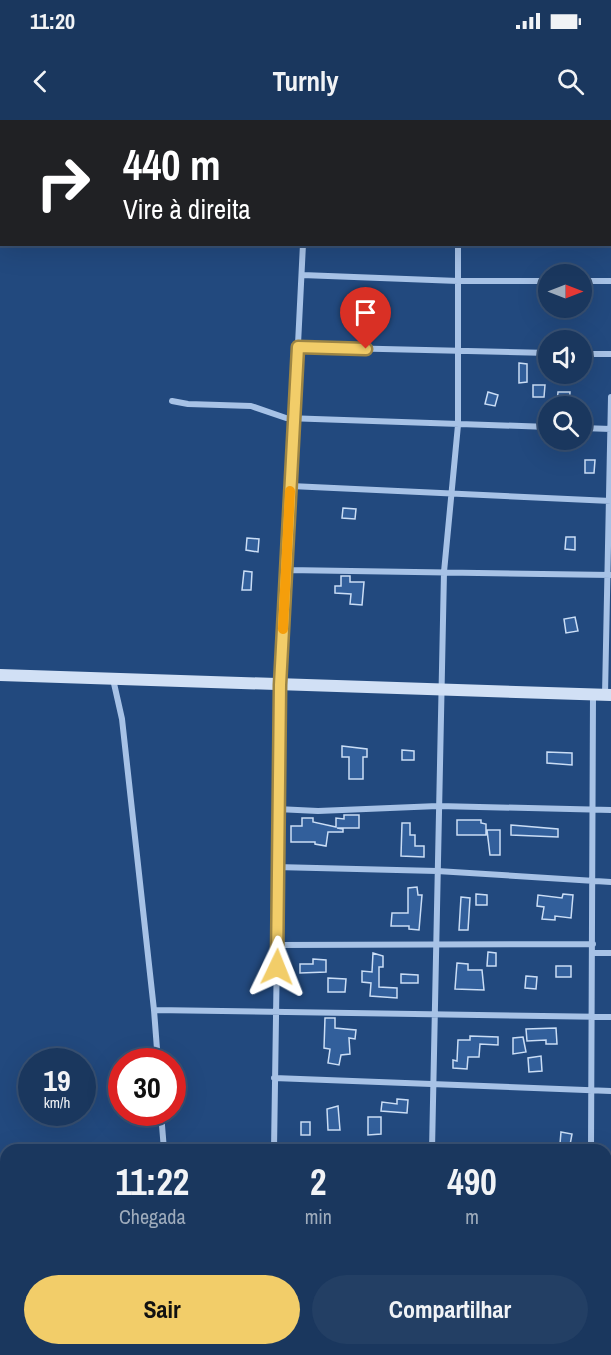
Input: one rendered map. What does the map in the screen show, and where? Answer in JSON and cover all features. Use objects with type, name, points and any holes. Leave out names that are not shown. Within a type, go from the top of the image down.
[{"type":"street","points":[[274,1144],[280,685],[303,246]]},
{"type":"street","points":[[432,1144],[444,572],[458,425],[458,246]]},
{"type":"street","points":[[302,275],[458,281],[538,281]]},
{"type":"street","points":[[592,281],[611,281]]},
{"type":"street","points":[[298,347],[538,353]]},
{"type":"street","points":[[592,354],[611,354]]},
{"type":"street","points":[[591,1144],[594,809],[609,575],[611,398]]},
{"type":"street","points":[[172,401],[188,404],[251,406],[286,418],[538,427]]},
{"type":"street","points":[[592,428],[610,429]]},
{"type":"street","points":[[291,486],[451,496],[609,501]]},
{"type":"street","points":[[286,570],[609,575]]},
{"type":"street","points":[[0,675],[441,692],[603,695]]},
{"type":"street","points":[[112,680],[122,719],[157,1048]]},
{"type":"street","points":[[277,809],[340,810],[438,806],[611,810]]},
{"type":"street","points":[[276,867],[437,871],[611,882]]},
{"type":"street","points":[[278,945],[593,944]]},
{"type":"street","points":[[593,953],[611,953]]},
{"type":"street","points":[[154,1010],[611,1017]]},
{"type":"street","points":[[274,1078],[611,1091]]},
{"type":"street","points":[[162,1126],[164,1144]]},
{"type":"building","points":[[359,302],[368,302],[367,317],[358,317]]},
{"type":"building","points":[[519,363],[527,364],[527,382],[519,383]]},
{"type":"building","points":[[533,385],[545,385],[544,396],[533,397]]},
{"type":"building","points":[[488,392],[498,395],[495,406],[485,404]]},
{"type":"building","points":[[558,392],[570,392],[570,396],[558,396]]},
{"type":"building","points":[[585,460],[595,460],[594,473],[585,473]]},
{"type":"building","points":[[343,508],[356,509],[355,519],[342,518]]},
{"type":"building","points":[[566,537],[575,537],[575,550],[565,549]]},
{"type":"building","points":[[247,538],[259,539],[258,552],[246,550]]},
{"type":"building","points":[[244,571],[252,572],[251,590],[242,590]]},
{"type":"building","points":[[341,576],[350,576],[350,582],[364,582],[362,605],[350,604],[351,594],[335,593],[335,586],[341,586]]},
{"type":"building","points":[[575,617],[578,631],[566,633],[564,619]]},
{"type":"building","points":[[342,746],[367,749],[367,757],[363,757],[363,779],[349,779],[349,757],[342,757]]},
{"type":"building","points":[[402,750],[414,751],[414,760],[402,760]]},
{"type":"building","points":[[547,752],[572,753],[572,765],[547,763]]},
{"type":"building","points":[[344,815],[359,815],[359,828],[337,828],[343,829],[343,832],[328,832],[326,846],[315,844],[315,842],[291,842],[291,826],[302,826],[302,818],[313,818],[313,822],[336,827],[336,818],[344,819]]},
{"type":"building","points":[[457,820],[481,820],[481,823],[486,824],[486,835],[457,835]]},
{"type":"building","points":[[402,823],[410,823],[410,835],[415,835],[415,846],[424,846],[424,857],[401,856]]},
{"type":"building","points":[[511,825],[558,829],[558,837],[511,835]]},
{"type":"building","points":[[487,830],[500,830],[500,855],[490,855]]},
{"type":"building","points":[[417,887],[418,895],[422,895],[419,930],[409,929],[409,926],[391,926],[392,913],[408,913],[408,888]]},
{"type":"building","points":[[476,894],[487,895],[487,905],[476,905]]},
{"type":"building","points":[[563,894],[573,895],[571,918],[555,916],[555,920],[542,919],[544,907],[537,906],[538,895],[562,898]]},
{"type":"building","points":[[461,897],[470,898],[468,930],[459,930]]},
{"type":"building","points":[[488,952],[496,953],[496,966],[487,966]]},
{"type":"building","points":[[373,953],[383,956],[383,967],[379,967],[379,987],[397,988],[397,998],[370,996],[371,983],[362,982],[362,971],[372,972]]},
{"type":"building","points":[[313,959],[326,960],[326,972],[300,973],[300,964],[313,964]]},
{"type":"building","points":[[457,963],[468,964],[468,970],[482,970],[484,990],[455,989]]},
{"type":"building","points":[[556,966],[571,966],[571,977],[556,977]]},
{"type":"building","points":[[401,974],[418,975],[418,983],[401,983]]},
{"type":"building","points":[[526,976],[537,977],[536,989],[525,988]]},
{"type":"building","points":[[328,978],[346,979],[345,992],[328,992]]},
{"type":"building","points":[[325,1018],[335,1018],[335,1028],[356,1030],[355,1039],[349,1038],[350,1054],[341,1055],[339,1065],[328,1063],[330,1049],[324,1048]]},
{"type":"building","points":[[556,1028],[557,1044],[546,1044],[546,1040],[527,1041],[526,1029]]},
{"type":"building","points":[[470,1036],[498,1037],[498,1045],[480,1044],[479,1057],[468,1057],[467,1069],[453,1068],[453,1060],[457,1061],[458,1040],[470,1040]]},
{"type":"building","points":[[523,1037],[526,1052],[513,1054],[513,1038]]},
{"type":"building","points":[[541,1056],[542,1071],[529,1072],[528,1058]]},
{"type":"building","points":[[397,1099],[408,1100],[407,1113],[381,1111],[382,1102],[397,1104]]},
{"type":"building","points":[[338,1106],[340,1130],[328,1130],[327,1109]]},
{"type":"building","points":[[368,1117],[381,1117],[381,1134],[368,1135]]},
{"type":"building","points":[[301,1122],[310,1122],[310,1135],[301,1135]]},
{"type":"building","points":[[561,1132],[572,1134],[570,1144],[560,1144]]},
{"type":"slow traffic","points":[[283,629],[290,491]]},
{"type":"route","points":[[277,967],[276,867],[280,685],[298,347],[366,349]]}]
